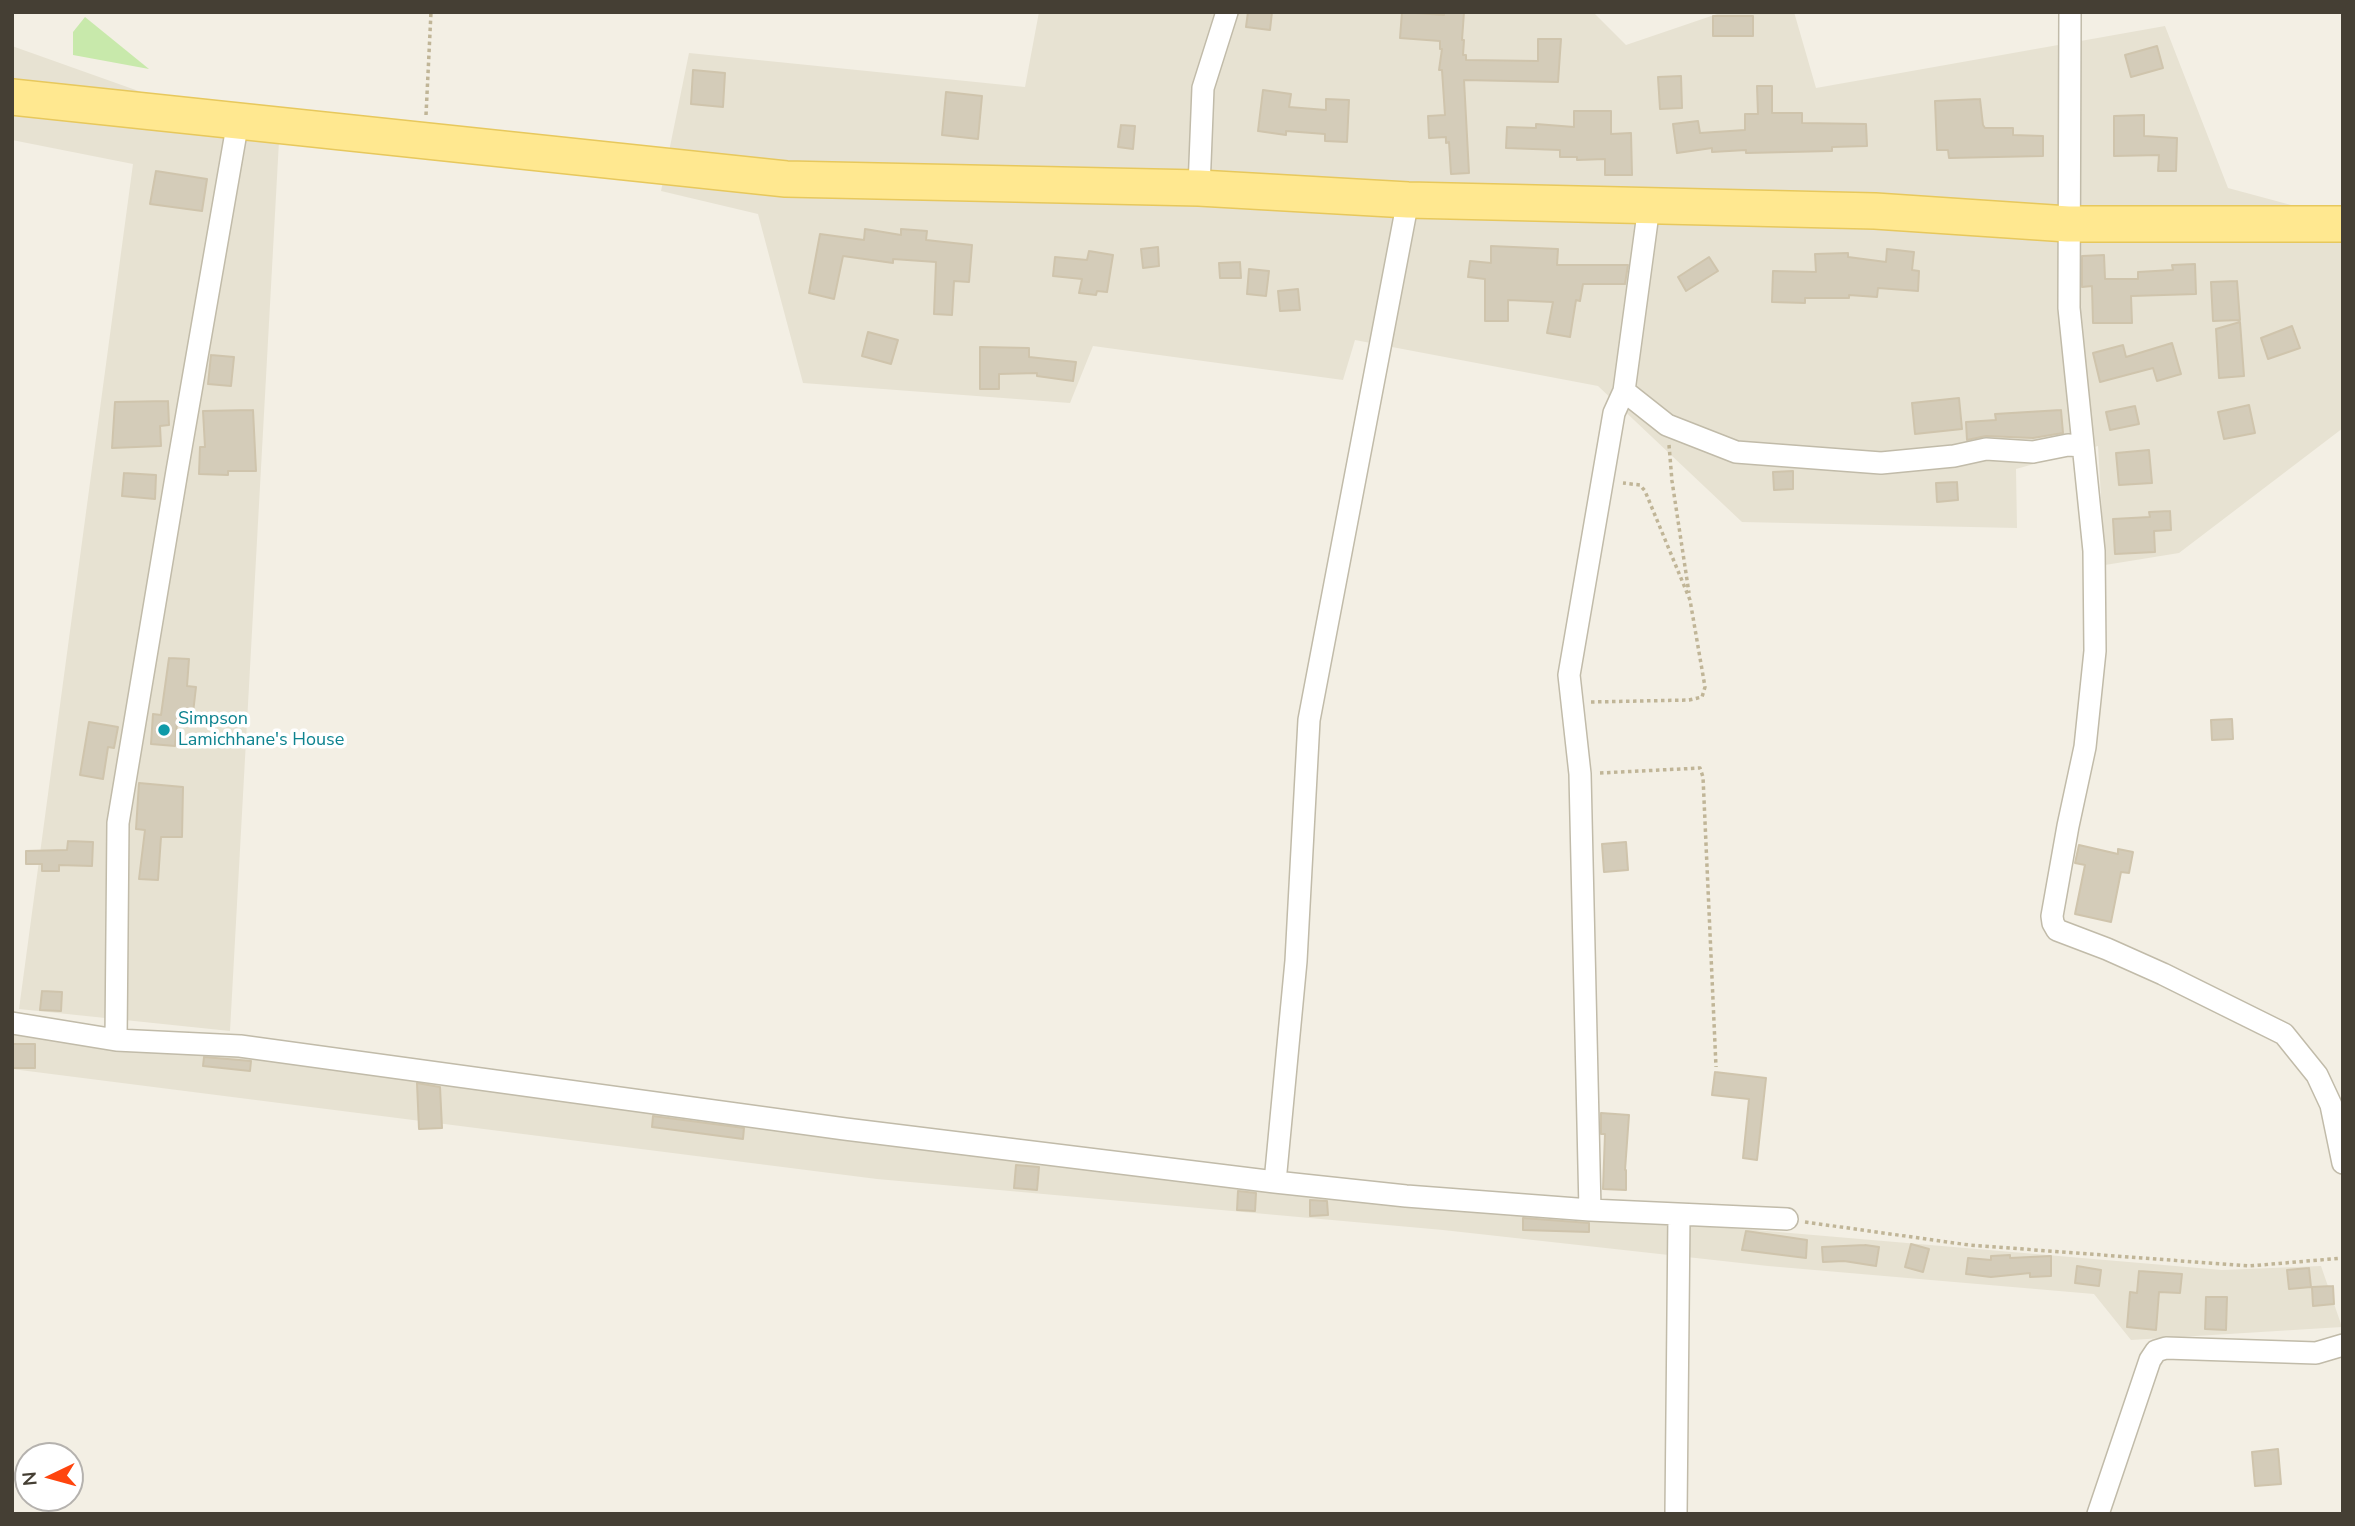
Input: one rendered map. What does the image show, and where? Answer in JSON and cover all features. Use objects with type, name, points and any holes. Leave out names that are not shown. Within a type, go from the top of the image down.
[{"type":"main road","points":[[12,97],[786,179],[1199,188],[1408,200],[1875,211],[2068,224],[2343,225]]},
{"type":"street","points":[[1199,188],[1203,88],[1227,12]]},
{"type":"street","points":[[2070,12],[2069,307],[2094,551],[2095,651],[2085,747],[2068,826],[2053,923],[2057,930],[2163,974],[2284,1034],[2317,1075],[2331,1105],[2343,1163]]},
{"type":"street","points":[[116,1040],[118,823],[238,121]]},
{"type":"street","points":[[1275,1182],[1296,961],[1309,720],[1408,200]]},
{"type":"street","points":[[1590,1210],[1580,774],[1569,675],[1614,413],[1624,391],[1649,206]]},
{"type":"street","points":[[1624,391],[1667,425],[1736,452],[1881,463],[1954,456],[1986,449],[2033,452],[2068,445],[2083,446]]},
{"type":"street","points":[[12,1023],[116,1040],[240,1046],[845,1129],[1275,1182],[1406,1196],[1590,1210],[1787,1219]]},
{"type":"street","points":[[1676,1514],[1679,1215]]},
{"type":"street","points":[[2098,1514],[2150,1360],[2156,1352],[2166,1348],[2316,1353],[2343,1345]]},
{"type":"path","points":[[425,142],[431,12]]},
{"type":"path","points":[[1572,702],[1689,700],[1702,697],[1704,687],[1672,481],[1667,425]]},
{"type":"path","points":[[1602,481],[1640,485],[1645,491],[1690,600]]},
{"type":"path","points":[[1580,774],[1700,768],[1703,777],[1716,1067]]},
{"type":"path","points":[[1787,1219],[1969,1245],[2249,1266],[2343,1258]]},
{"type":"shaded area","points":[[1039,12],[1593,12],[1626,45],[1723,12],[1794,12],[1816,88],[2165,26],[2228,188],[2343,219],[2343,428],[2179,553],[2105,565],[2098,446],[2016,469],[2017,528],[1742,522],[1598,386],[1355,340],[1343,380],[1093,346],[1070,403],[803,383],[758,214],[661,191],[689,53],[1025,87]]},
{"type":"shaded area","points":[[12,46],[279,141],[230,1031],[19,1009],[133,164],[12,140]]},
{"type":"shaded area","points":[[12,1026],[149,1045],[1510,1209],[2222,1270],[2321,1266],[2342,1327],[2131,1340],[2094,1294],[1768,1266],[1443,1230],[877,1179],[12,1069]]},
{"type":"green space","points":[[85,17],[149,69],[73,55],[73,32]]},
{"type":"building","points":[[1248,12],[1272,12],[1270,30],[1246,27]]},
{"type":"building","points":[[1402,12],[1444,15],[1444,12],[1464,12],[1462,40],[1466,60],[1538,61],[1538,39],[1561,39],[1558,82],[1464,80],[1469,173],[1451,174],[1449,142],[1446,143],[1446,137],[1429,138],[1428,116],[1445,115],[1442,70],[1439,70],[1442,49],[1440,41],[1400,38]]},
{"type":"building","points":[[1713,16],[1753,16],[1753,36],[1713,36]]},
{"type":"building","points":[[2157,46],[2163,68],[2131,77],[2125,55]]},
{"type":"building","points":[[693,70],[725,73],[723,107],[691,104]]},
{"type":"building","points":[[1681,76],[1682,108],[1660,109],[1658,77]]},
{"type":"building","points":[[1757,86],[1772,86],[1772,113],[1802,113],[1802,123],[1866,124],[1867,146],[1832,147],[1832,151],[1746,153],[1746,150],[1712,152],[1712,148],[1677,153],[1673,124],[1698,121],[1700,133],[1745,130],[1745,114],[1758,114]]},
{"type":"building","points":[[1263,90],[1291,94],[1289,107],[1326,110],[1326,99],[1349,100],[1347,142],[1325,141],[1325,134],[1286,131],[1286,135],[1258,131]]},
{"type":"building","points":[[946,92],[982,96],[978,139],[942,135]]},
{"type":"building","points":[[1980,99],[1985,128],[2013,128],[2013,135],[2043,136],[2043,156],[1949,158],[1948,150],[1937,150],[1935,101]]},
{"type":"building","points":[[1574,111],[1611,111],[1611,134],[1631,133],[1632,175],[1605,175],[1605,159],[1577,160],[1577,157],[1560,157],[1560,150],[1506,148],[1507,127],[1536,128],[1536,124],[1574,127]]},
{"type":"building","points":[[2144,115],[2144,136],[2177,138],[2176,171],[2158,171],[2159,155],[2114,156],[2114,116]]},
{"type":"building","points":[[1121,125],[1135,126],[1133,149],[1118,147]]},
{"type":"building","points":[[156,171],[207,179],[202,211],[150,204]]},
{"type":"building","points":[[865,229],[901,235],[901,229],[927,231],[926,240],[972,245],[969,282],[954,281],[952,315],[934,314],[936,262],[893,259],[893,263],[843,256],[834,299],[809,293],[820,234],[864,240]]},
{"type":"building","points":[[1491,246],[1558,249],[1557,265],[1628,265],[1625,284],[1583,284],[1580,301],[1576,300],[1570,337],[1547,333],[1553,302],[1508,300],[1508,321],[1485,321],[1485,279],[1468,277],[1470,261],[1491,263]]},
{"type":"building","points":[[1158,247],[1159,266],[1143,268],[1141,249]]},
{"type":"building","points":[[1887,249],[1914,252],[1912,270],[1919,271],[1918,291],[1878,288],[1877,297],[1849,295],[1849,298],[1805,298],[1805,303],[1772,302],[1773,271],[1816,272],[1815,254],[1848,253],[1848,257],[1886,262]]},
{"type":"building","points":[[1089,251],[1113,255],[1107,292],[1097,291],[1096,295],[1079,293],[1082,279],[1053,276],[1055,257],[1087,260]]},
{"type":"building","points":[[2104,255],[2105,279],[2138,279],[2138,272],[2173,270],[2172,265],[2195,264],[2196,294],[2131,296],[2132,323],[2093,323],[2092,286],[2082,287],[2082,256]]},
{"type":"building","points":[[1709,257],[1718,271],[1686,291],[1678,277]]},
{"type":"building","points":[[1240,262],[1241,278],[1220,278],[1219,263]]},
{"type":"building","points":[[1249,269],[1269,271],[1266,296],[1247,294]]},
{"type":"building","points":[[2237,281],[2240,320],[2213,321],[2211,282]]},
{"type":"building","points":[[1298,289],[1300,310],[1280,311],[1278,291]]},
{"type":"building","points":[[2240,322],[2244,376],[2219,378],[2216,329]]},
{"type":"building","points":[[2292,326],[2300,348],[2268,359],[2261,338]]},
{"type":"building","points":[[868,332],[898,340],[891,364],[862,356]]},
{"type":"building","points":[[2172,343],[2181,374],[2157,381],[2153,368],[2100,382],[2093,353],[2123,345],[2126,357]]},
{"type":"building","points":[[980,347],[1029,348],[1029,357],[1076,362],[1073,381],[1037,376],[1037,373],[999,374],[999,389],[980,389]]},
{"type":"building","points":[[211,355],[234,357],[231,386],[208,384]]},
{"type":"building","points":[[1959,398],[1962,429],[1915,434],[1912,403]]},
{"type":"building","points":[[168,401],[169,425],[160,426],[161,446],[112,448],[115,402]]},
{"type":"building","points":[[2249,405],[2255,433],[2224,439],[2218,412]]},
{"type":"building","points":[[2135,406],[2139,424],[2110,430],[2106,412]]},
{"type":"building","points":[[253,410],[256,471],[228,471],[228,475],[199,474],[200,447],[205,447],[203,411]]},
{"type":"building","points":[[2061,410],[2063,433],[2033,438],[1986,436],[1967,440],[1966,422],[1996,420],[1995,414]]},
{"type":"building","points":[[2149,450],[2152,483],[2119,485],[2116,453]]},
{"type":"building","points":[[1793,471],[1793,489],[1774,490],[1773,472]]},
{"type":"building","points":[[124,473],[156,475],[155,499],[122,496]]},
{"type":"building","points":[[1957,482],[1958,500],[1937,502],[1936,483]]},
{"type":"building","points":[[2170,511],[2171,530],[2154,531],[2155,552],[2115,554],[2113,519],[2150,517],[2149,512]]},
{"type":"building","points":[[169,658],[189,659],[187,686],[196,687],[193,713],[178,711],[175,746],[151,744],[153,714],[161,715]]},
{"type":"building","points":[[2232,719],[2233,739],[2212,740],[2211,720]]},
{"type":"building","points":[[89,722],[118,727],[114,748],[108,747],[103,779],[80,775]]},
{"type":"building","points":[[139,783],[183,787],[182,837],[161,837],[158,880],[139,879],[145,830],[136,829]]},
{"type":"building","points":[[68,841],[93,842],[92,866],[59,865],[59,871],[42,871],[42,864],[26,864],[26,851],[67,850]]},
{"type":"building","points":[[1626,842],[1628,870],[1604,872],[1602,844]]},
{"type":"building","points":[[2079,845],[2118,854],[2118,849],[2133,852],[2129,873],[2121,872],[2111,922],[2075,914],[2085,865],[2075,863]]},
{"type":"building","points":[[42,991],[62,992],[61,1011],[40,1010]]},
{"type":"building","points":[[12,1044],[35,1044],[35,1068],[12,1068]]},
{"type":"building","points":[[204,1057],[251,1061],[250,1071],[203,1066]]},
{"type":"building","points":[[1715,1072],[1766,1078],[1757,1160],[1743,1158],[1749,1099],[1712,1095]]},
{"type":"building","points":[[417,1083],[440,1087],[442,1128],[419,1129]]},
{"type":"building","points":[[1601,1113],[1629,1115],[1626,1190],[1603,1189],[1605,1134],[1601,1134]]},
{"type":"building","points":[[653,1116],[744,1128],[743,1139],[652,1127]]},
{"type":"building","points":[[1016,1165],[1039,1167],[1037,1190],[1014,1188]]},
{"type":"building","points":[[1238,1191],[1256,1193],[1255,1211],[1237,1210]]},
{"type":"building","points":[[1310,1200],[1327,1201],[1328,1215],[1310,1216]]},
{"type":"building","points":[[1523,1218],[1589,1223],[1589,1232],[1523,1230]]},
{"type":"building","points":[[1746,1231],[1807,1240],[1806,1258],[1742,1250]]},
{"type":"building","points":[[1911,1244],[1929,1249],[1923,1272],[1905,1267]]},
{"type":"building","points":[[1822,1247],[1879,1247],[1876,1266],[1844,1261],[1823,1262]]},
{"type":"building","points":[[2010,1255],[2010,1258],[2051,1256],[2051,1276],[2030,1277],[2030,1273],[1991,1277],[1966,1274],[1968,1258],[1991,1260],[1991,1256]]},
{"type":"building","points":[[2077,1266],[2101,1270],[2099,1286],[2075,1283]]},
{"type":"building","points":[[2309,1268],[2311,1287],[2289,1289],[2287,1270]]},
{"type":"building","points":[[2139,1271],[2182,1274],[2180,1293],[2159,1292],[2156,1330],[2127,1327],[2130,1292],[2137,1293]]},
{"type":"building","points":[[2333,1286],[2334,1304],[2313,1306],[2312,1287]]},
{"type":"building","points":[[2206,1297],[2227,1297],[2226,1330],[2205,1329]]},
{"type":"building","points":[[2278,1449],[2281,1484],[2255,1486],[2252,1452]]},
{"type":"place","name":"Simpson Lamichhane's House","points":[[164,730]]}]
